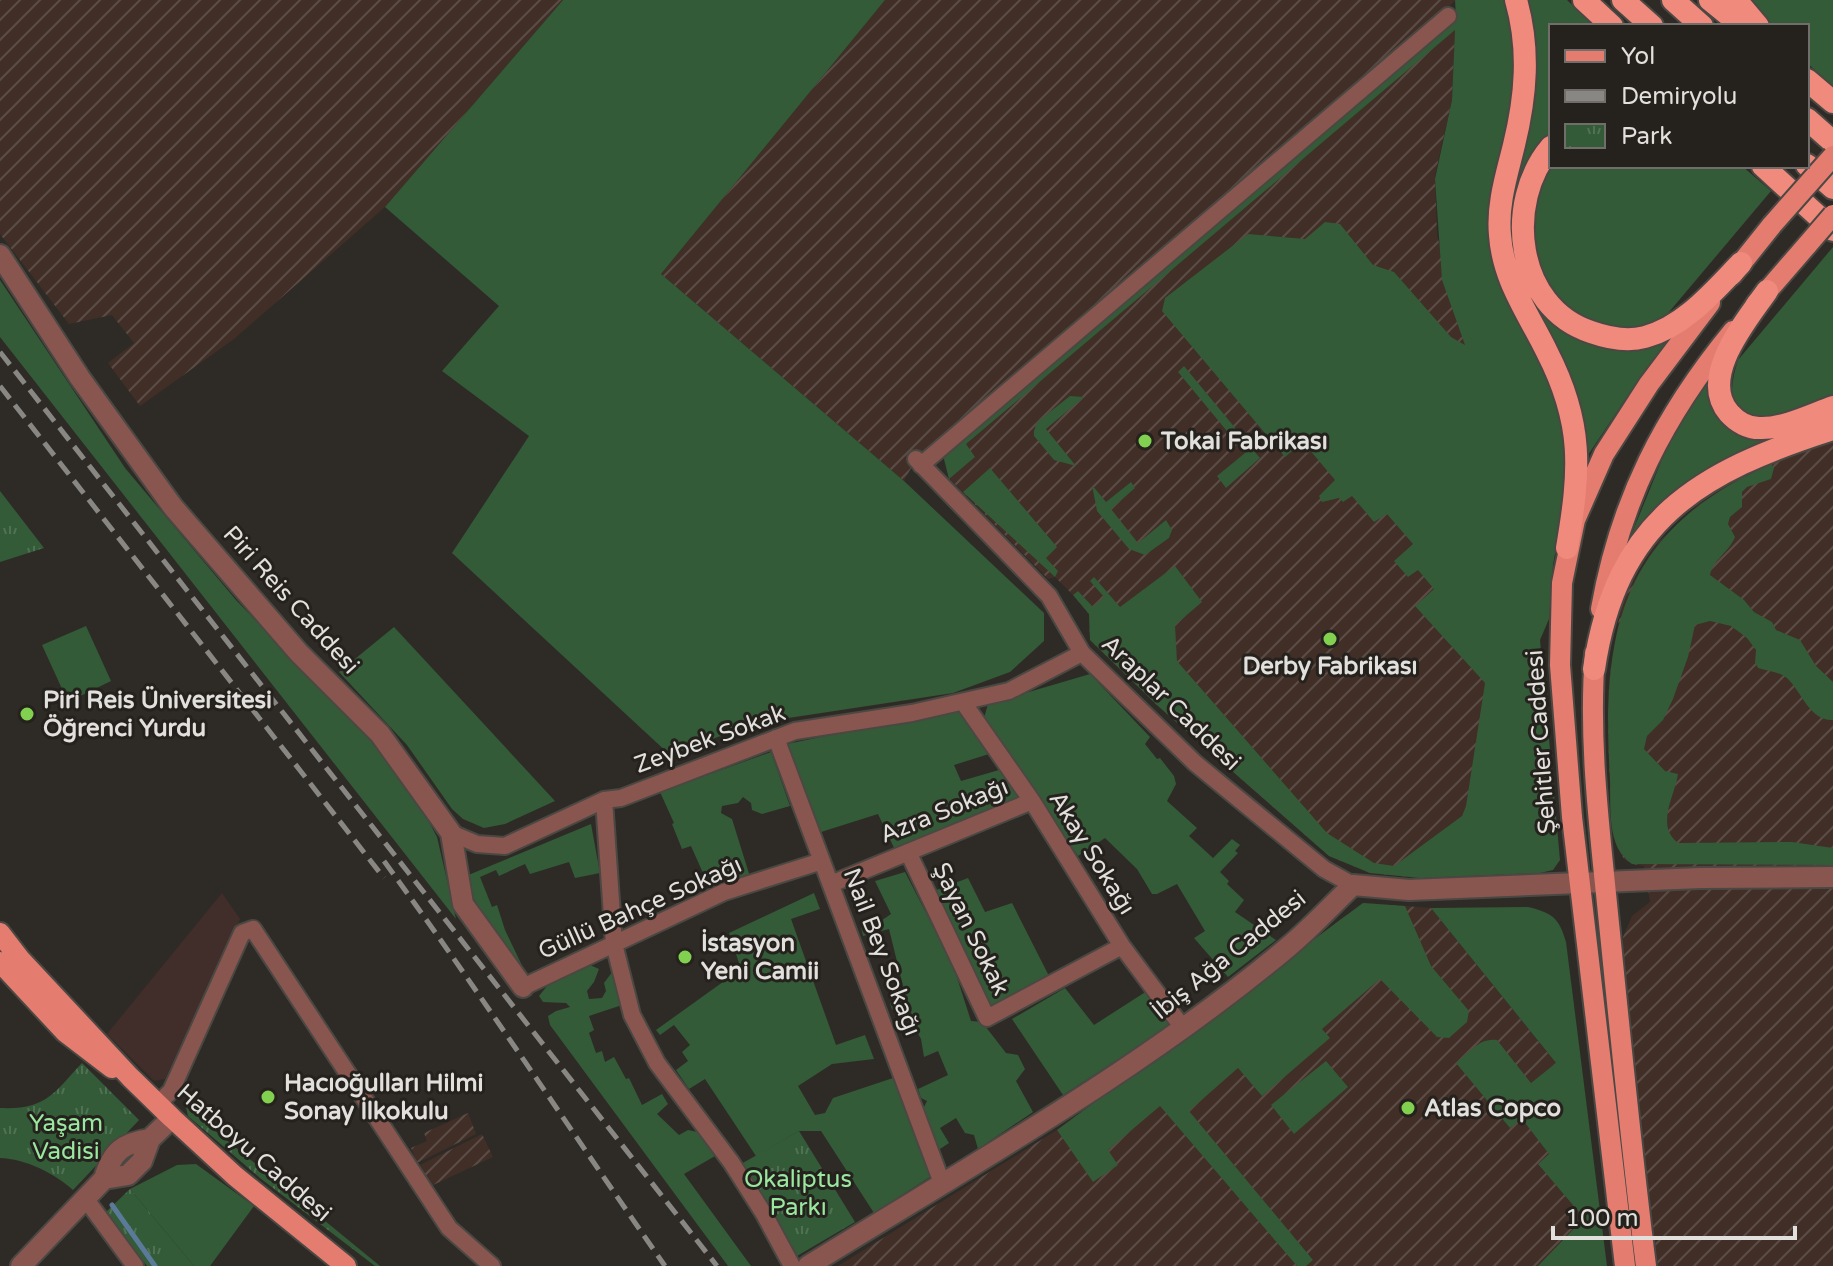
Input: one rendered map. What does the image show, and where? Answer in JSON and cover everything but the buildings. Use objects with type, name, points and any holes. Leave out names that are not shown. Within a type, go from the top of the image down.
[{"type":"highway","points":[[1516,0],[1526,47],[1525,79],[1499,231],[1512,286],[1552,361],[1574,421],[1576,490],[1567,548]]},
{"type":"highway","points":[[1584,0],[1610,24]]},
{"type":"highway","points":[[1623,0],[1650,24]]},
{"type":"highway","points":[[1673,0],[1700,24]]},
{"type":"highway","points":[[1710,0],[1740,24]]},
{"type":"highway","points":[[1736,0],[1756,24]]},
{"type":"highway","points":[[1809,121],[1833,142]]},
{"type":"highway","points":[[1549,150],[1539,163],[1527,192],[1522,227],[1526,259],[1537,287],[1571,323],[1585,331],[1616,339],[1648,336],[1679,321],[1741,263]]},
{"type":"highway","points":[[1809,167],[1833,188]]},
{"type":"highway","points":[[1765,169],[1833,230]]},
{"type":"highway","points":[[1767,291],[1723,362],[1719,385],[1724,407],[1742,424],[1763,428],[1833,407]]},
{"type":"highway","points":[[1594,669],[1614,588],[1630,556],[1657,521],[1696,489],[1738,466],[1784,445],[1833,429]]},
{"type":"main road","name":"Şehitler Caddesi","points":[[1625,1266],[1572,817],[1560,665],[1560,602],[1567,548],[1584,495],[1612,439],[1649,384],[1741,263],[1833,156]]},
{"type":"main road","name":"Şehitler Caddesi","points":[[1646,1266],[1625,1100],[1594,779],[1592,721],[1599,619],[1626,516],[1649,458],[1686,392],[1833,215]]},
{"type":"main road","name":"Hatboyu Caddesi","points":[[0,933],[20,959],[165,1111],[235,1176],[346,1266]]},
{"type":"main road","name":"Hatboyu Caddesi","points":[[0,962],[65,1032],[106,1065],[130,1077]]},
{"type":"street","name":"Araplar Caddesi","points":[[1353,885],[1324,869],[1195,763],[1082,653],[1049,596],[919,462],[1448,16]]},
{"type":"street","name":"Piri Reis Caddesi","points":[[0,255],[80,378],[173,507],[299,653],[380,734],[451,833],[463,904],[523,987]]},
{"type":"street","name":"Zeybek Sokak","points":[[451,833],[477,844],[505,846],[604,800],[621,798],[795,731],[912,713],[1009,691],[1082,653]]},
{"type":"street","name":"Akay Sokağı","points":[[963,702],[1032,801],[1122,946],[1183,1028]]},
{"type":"street","name":"Nail Bey Sokağı","points":[[776,738],[942,1183]]},
{"type":"street","points":[[604,800],[614,944],[632,1015],[657,1063],[731,1162],[792,1266]]},
{"type":"street","name":"Azra Sokağı","points":[[831,884],[1032,801]]},
{"type":"street","name":"Şayan Sokak","points":[[908,852],[987,1018],[1122,946]]},
{"type":"street","name":"Güllü Bahçe Sokağı","points":[[523,987],[724,892],[822,861]]},
{"type":"street","points":[[1353,885],[1409,890],[1701,878],[1833,877]]},
{"type":"street","name":"İbiş Ağa Caddesi","points":[[808,1266],[1045,1123],[1183,1028],[1289,947],[1353,885]]},
{"type":"street","points":[[21,1266],[104,1179],[112,1157],[128,1143],[150,1139],[242,933],[253,929],[449,1228],[492,1266]]},
{"type":"street","points":[[85,1198],[135,1266]]},
{"type":"shaded area","points":[[0,0],[563,0],[385,207],[234,339],[140,406],[108,363],[134,343],[112,315],[69,324],[0,234]]},
{"type":"shaded area","points":[[885,0],[1455,1],[916,459],[904,481],[661,274]]},
{"type":"shaded area","points":[[1456,16],[1452,100],[1435,175],[1437,235],[1466,346],[1540,873],[1420,878],[1370,873],[1329,856],[1158,706],[1090,640],[1089,614],[1073,595],[1055,577],[1048,579],[950,479],[943,455]]},
{"type":"shaded area","points":[[1833,440],[1833,1266],[1658,1266],[1635,1082],[1623,952],[1623,937],[1632,916],[1650,902],[1644,866],[1624,859],[1618,849],[1611,808],[1609,680],[1620,613],[1629,589],[1648,557],[1659,542],[1699,504],[1736,480]]},
{"type":"shaded area","points":[[222,893],[240,919],[165,1079],[154,1081],[107,1034]]},
{"type":"shaded area","points":[[1363,903],[1431,908],[1567,1077],[1596,1206],[1538,1266],[838,1266],[1057,1130]]},
{"type":"shaded area","points":[[468,1113],[476,1134],[417,1163],[411,1148],[427,1141],[424,1133]]},
{"type":"shaded area","points":[[482,1134],[493,1157],[431,1186],[420,1165]]},
{"type":"green space","points":[[563,0],[885,0],[661,274],[904,481],[1044,613],[1044,641],[1010,672],[953,693],[755,723],[670,755],[452,553],[529,436],[442,371],[499,306],[385,207]]},
{"type":"green space","points":[[1455,0],[1507,0],[1514,31],[1515,93],[1494,190],[1538,349],[1565,421],[1566,495],[1553,565],[1549,619],[1540,640],[1560,860],[1553,870],[1540,873],[1420,878],[1370,873],[1329,856],[1158,706],[1090,640],[1089,614],[1073,595],[1078,591],[1093,607],[1104,597],[1090,581],[1094,577],[1120,607],[1175,566],[1202,602],[1175,625],[1177,661],[1327,833],[1374,863],[1394,866],[1462,816],[1485,683],[1415,606],[1434,589],[1418,570],[1408,577],[1394,561],[1413,544],[1387,514],[1374,522],[1352,496],[1343,502],[1339,498],[1322,502],[1319,496],[1335,480],[1303,442],[1285,457],[1162,311],[1165,298],[1248,234],[1305,239],[1325,222],[1340,224],[1373,265],[1394,272],[1451,337],[1465,345],[1442,280],[1435,179],[1452,100],[1455,30],[966,444],[975,457],[949,479],[943,455],[1456,17]]},
{"type":"green space","points":[[1525,0],[1567,0],[1592,24],[1549,24],[1549,135],[1535,151],[1517,188],[1514,219],[1518,259],[1584,338],[1676,332],[1588,455],[1583,417],[1568,371],[1524,288],[1509,239]]},
{"type":"green space","points":[[1743,0],[1833,0],[1833,86],[1809,65],[1809,24],[1765,24]]},
{"type":"green space","points":[[1550,168],[1744,168],[1771,191],[1664,318],[1642,328],[1612,329],[1582,318],[1560,302],[1546,282],[1532,238],[1537,188]]},
{"type":"green space","points":[[1833,247],[1833,397],[1776,415],[1758,417],[1744,414],[1735,405],[1732,387],[1738,360]]},
{"type":"green space","points":[[0,280],[125,468],[236,600],[374,743],[419,803],[437,837],[456,919],[0,337]]},
{"type":"green space","points":[[1184,366],[1260,458],[1226,488],[1217,476],[1245,453],[1178,372]]},
{"type":"green space","points":[[1710,375],[1725,423],[1833,415],[1754,447],[1697,476],[1665,500],[1628,543],[1667,447]]},
{"type":"green space","points":[[1070,396],[1084,397],[1046,429],[1076,466],[1054,460],[1034,436],[1037,422]]},
{"type":"green space","points":[[1771,464],[1774,468],[1771,479],[1747,487],[1742,492],[1742,507],[1730,517],[1728,524],[1735,537],[1710,575],[1744,600],[1754,612],[1772,622],[1776,630],[1800,640],[1816,666],[1833,682],[1833,720],[1812,711],[1785,677],[1758,668],[1756,650],[1747,638],[1731,626],[1710,621],[1695,625],[1688,657],[1673,699],[1663,720],[1647,736],[1644,749],[1665,771],[1678,774],[1667,819],[1671,836],[1678,843],[1792,842],[1833,848],[1833,865],[1632,864],[1618,847],[1612,826],[1608,725],[1610,675],[1618,630],[1631,590],[1652,553],[1682,520],[1721,490]]},
{"type":"green space","points":[[990,468],[1057,547],[1046,558],[1058,571],[1055,577],[963,492]]},
{"type":"green space","points":[[1131,482],[1135,488],[1111,509],[1138,543],[1166,520],[1172,530],[1169,538],[1145,555],[1129,549],[1097,511],[1092,485],[1106,502]]},
{"type":"green space","points":[[0,491],[44,548],[0,562]]},
{"type":"green space","points":[[86,626],[111,681],[68,702],[42,645]]},
{"type":"green space","points":[[394,627],[555,801],[505,824],[484,828],[463,819],[452,809],[407,745],[339,672]]},
{"type":"green space","points":[[1090,674],[1150,737],[1145,744],[1174,776],[1176,784],[1167,801],[1197,828],[1189,836],[1213,858],[1232,839],[1240,845],[1235,851],[1238,853],[1220,872],[1229,881],[1227,884],[1244,900],[1235,912],[1276,940],[1228,977],[1194,938],[1205,931],[1177,884],[1152,894],[1137,869],[1105,838],[1078,856],[984,718],[988,704]]},
{"type":"green space","points":[[960,708],[989,754],[954,765],[961,781],[999,770],[1019,799],[896,852],[878,814],[821,832],[787,744]]},
{"type":"green space","points":[[771,752],[790,806],[762,814],[752,810],[751,803],[743,797],[738,803],[722,806],[721,813],[732,819],[751,880],[711,891],[691,846],[682,849],[660,792]]},
{"type":"green space","points":[[591,824],[600,873],[575,878],[569,862],[530,874],[525,864],[499,876],[496,870],[480,877],[492,907],[497,905],[505,930],[528,978],[524,979],[465,885],[466,876]]},
{"type":"green space","points":[[905,872],[953,965],[971,1021],[982,1022],[1006,1053],[1018,1055],[1025,1069],[1016,1081],[1033,1112],[978,1149],[974,1135],[965,1133],[956,1118],[940,1128],[949,1143],[937,1151],[923,1109],[927,1101],[921,1098],[918,1089],[948,1075],[938,1051],[924,1057],[921,1039],[909,1023],[905,1007],[892,1010],[890,1003],[906,998],[889,929],[863,936],[861,927],[873,922],[875,925],[891,914],[875,881]]},
{"type":"green space","points":[[968,878],[985,912],[1012,903],[1049,976],[990,1010],[934,891]]},
{"type":"green space","points":[[814,893],[820,909],[791,919],[836,1045],[865,1035],[874,1059],[832,1064],[798,1086],[815,1115],[825,1113],[833,1098],[896,1077],[930,1177],[874,1213],[821,1131],[799,1131],[756,1156],[705,1079],[689,1089],[676,1070],[688,1061],[682,1052],[690,1045],[674,1025],[660,1035],[656,1030],[741,969],[729,933]]},
{"type":"green space","points":[[1363,903],[1405,906],[1431,966],[1469,1011],[1467,1022],[1449,1038],[1437,1037],[1380,979],[1322,1029],[1330,1038],[1262,1096],[1238,1068],[1189,1111],[1313,1260],[1306,1266],[1297,1266],[1160,1106],[1108,1150],[1118,1165],[1093,1182],[1057,1130]]},
{"type":"green space","points":[[1528,907],[1554,918],[1566,942],[1607,1266],[1538,1266],[1584,1218],[1538,1164],[1549,1154],[1522,1119],[1510,1128],[1456,1063],[1485,1041],[1497,1040],[1531,1083],[1556,1063],[1431,908]]},
{"type":"green space","points":[[590,965],[599,969],[587,991],[589,999],[602,998],[606,991],[604,983],[613,971],[622,1005],[589,1016],[594,1030],[589,1033],[596,1053],[602,1051],[605,1062],[614,1057],[642,1105],[662,1094],[668,1104],[657,1114],[679,1135],[688,1130],[698,1132],[715,1156],[684,1174],[751,1266],[728,1266],[550,1025],[548,1016],[570,1007],[566,1003],[543,1002],[539,996],[547,986]]},
{"type":"green space","points":[[1065,988],[1094,1025],[1147,991],[1171,1025],[1063,1095],[1012,1019]]},
{"type":"green space","points":[[1326,1061],[1348,1087],[1294,1134],[1271,1105]]},
{"type":"green space","name":"Yaşam Vadisi","points":[[82,1063],[139,1120],[73,1190],[39,1168],[0,1158],[0,1108],[39,1103]]},
{"type":"green space","points":[[186,1107],[380,1266],[375,1266],[260,1178],[188,1116]]},
{"type":"green space","name":"Okaliptus Parkı","points":[[799,1131],[855,1222],[797,1256],[741,1164]]},
{"type":"green space","points":[[196,1164],[254,1206],[210,1266],[194,1266],[130,1189],[177,1165]]},
{"type":"green space","name":"Yaşam Vadisi","points":[[130,1189],[194,1266],[147,1266],[106,1212]]},
{"type":"waterway","points":[[112,1205],[155,1266]]},
{"type":"railway","points":[[0,352],[717,1266]]},
{"type":"railway","points":[[0,386],[384,878]]},
{"type":"railway","points":[[384,861],[665,1266]]},
{"type":"place","name":"Tokai Fabrikası","points":[[1145,441]]},
{"type":"place","name":"Derby Fabrikası","points":[[1330,639]]},
{"type":"place","name":"Piri Reis Üniversitesi Öğrenci Yurdu","points":[[27,714]]},
{"type":"place","name":"İstasyon Yeni Camii","points":[[685,957]]},
{"type":"place","name":"Hacıoğulları Hilmi Sonay İlkokulu","points":[[268,1097]]},
{"type":"place","name":"Atlas Copco","points":[[1408,1108]]}]
